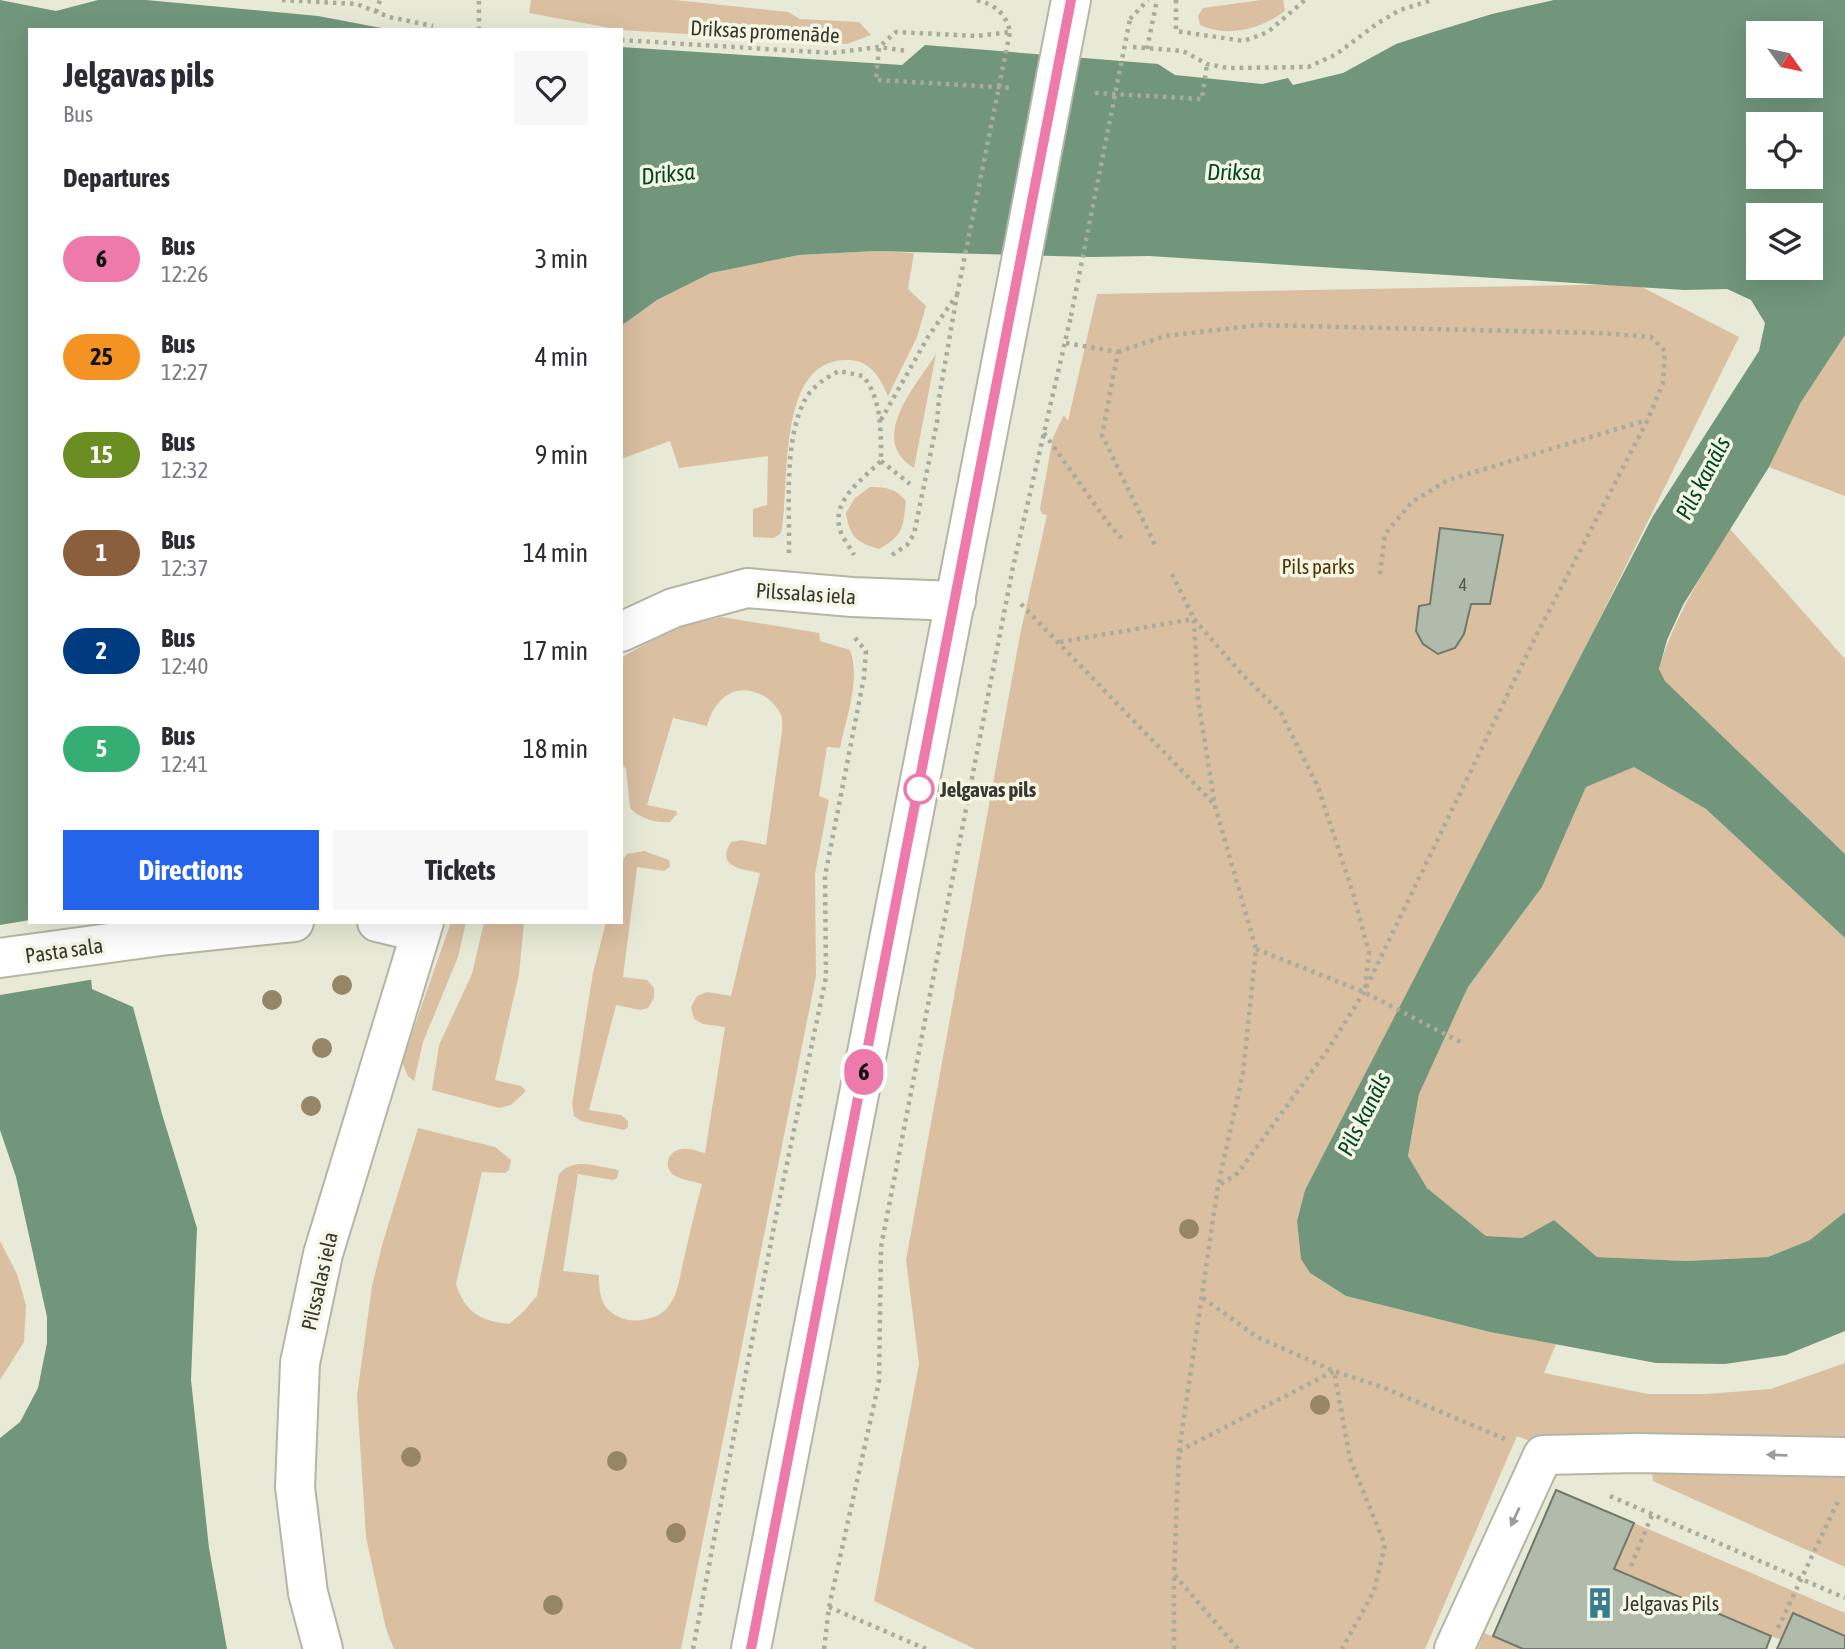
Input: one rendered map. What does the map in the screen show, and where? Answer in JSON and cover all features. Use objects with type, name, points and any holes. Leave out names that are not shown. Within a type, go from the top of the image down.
[{"type":"main road","points":[[751,1649],[1071,0]]},
{"type":"main road","name":"Pilssalas iela","points":[[623,631],[673,608],[747,588],[852,597],[956,601]]},
{"type":"main road","name":"Pasta sala","points":[[0,958],[168,935],[275,924]]},
{"type":"main road","points":[[395,924],[421,927]]},
{"type":"main road","name":"Pilssalas iela","points":[[323,1649],[308,1593],[295,1487],[300,1363],[323,1255],[421,927]]},
{"type":"main road","points":[[1454,1649],[1543,1455],[1637,1453],[1845,1457]]},
{"type":"path","points":[[282,0],[356,4],[389,17],[433,26]]},
{"type":"path","points":[[376,12],[380,0]]},
{"type":"path","points":[[478,28],[479,0]]},
{"type":"path","points":[[886,557],[896,554],[914,534],[937,422],[957,295],[1010,32],[1007,19],[993,5],[977,0]]},
{"type":"path","points":[[824,1649],[829,1607],[879,1381],[881,1247],[1013,567],[1072,316],[1130,19],[1148,0]]},
{"type":"path","points":[[1147,49],[1157,0]]},
{"type":"path","points":[[1176,0],[1176,31],[1244,41],[1268,32],[1306,0]]},
{"type":"path","points":[[1133,47],[1183,51],[1207,65],[1228,68],[1308,67],[1335,55],[1400,10],[1432,0]]},
{"type":"path","points":[[879,47],[897,32],[976,36],[1010,32]]},
{"type":"path","name":"Driksas promenāde","points":[[623,40],[831,53],[879,47],[908,51]]},
{"type":"path","points":[[881,420],[929,337],[957,295]]},
{"type":"path","points":[[1065,343],[1118,352],[1165,337],[1259,325],[1651,337],[1665,351],[1663,383],[1648,419],[1534,642],[1364,992],[1329,1048],[1238,1173],[1218,1186]]},
{"type":"path","points":[[1118,352],[1102,435],[1156,547]]},
{"type":"path","points":[[789,558],[793,432],[806,398],[815,387],[839,371],[863,376],[870,384],[881,420],[881,461],[842,502],[838,514],[840,531],[850,547]]},
{"type":"path","points":[[1380,574],[1385,534],[1412,502],[1448,480],[1648,419]]},
{"type":"path","points":[[1044,433],[1108,523],[1124,541]]},
{"type":"path","points":[[881,461],[910,484]]},
{"type":"path","points":[[1172,573],[1194,619],[1280,713],[1318,787],[1343,859],[1369,953],[1364,992]]},
{"type":"path","points":[[693,1649],[776,1216],[826,977],[825,876],[864,677],[866,651],[855,638],[844,634],[852,597]]},
{"type":"path","points":[[1021,604],[1215,806]]},
{"type":"path","points":[[1060,642],[1194,619]]},
{"type":"path","points":[[1174,1649],[1179,1451],[1218,1186],[1243,1073],[1256,949],[1215,806],[1198,699],[1194,619]]},
{"type":"path","points":[[1256,949],[1364,992],[1462,1043]]},
{"type":"path","points":[[1202,1298],[1257,1337],[1543,1455]]},
{"type":"path","points":[[1179,1451],[1335,1371]]},
{"type":"path","points":[[1335,1371],[1350,1459],[1385,1545],[1374,1591],[1342,1649]]},
{"type":"path","points":[[1603,1493],[1845,1598]]},
{"type":"path","points":[[1778,1628],[1839,1497]]},
{"type":"path","points":[[1631,1566],[1652,1515]]},
{"type":"path","points":[[1174,1574],[1238,1649]]},
{"type":"path","points":[[829,1607],[926,1649]]},
{"type":"green space","points":[[531,0],[675,0],[788,12],[800,19],[859,22],[871,35],[847,44],[623,30],[529,13]]},
{"type":"green space","points":[[1261,0],[1283,0],[1285,11],[1266,23],[1244,30],[1222,31],[1200,25],[1198,16],[1203,8]]},
{"type":"green space","points":[[876,251],[914,253],[908,289],[926,306],[917,337],[888,396],[874,371],[855,361],[824,365],[808,380],[797,402],[791,429],[781,533],[774,538],[753,537],[753,509],[767,505],[768,456],[679,468],[670,441],[623,458],[623,325],[657,300],[711,273],[799,255]]},
{"type":"green space","name":"Pils parks","points":[[1636,284],[1739,337],[1564,691],[1305,1190],[1297,1221],[1301,1259],[1310,1273],[1346,1296],[1490,1332],[1556,1344],[1544,1373],[1648,1394],[1706,1394],[1771,1389],[1845,1363],[1845,1448],[1548,1448],[1517,1436],[1425,1649],[975,1649],[874,1601],[919,1364],[906,1260],[1020,635],[1047,515],[1042,514],[1040,509],[1053,437],[1064,415],[1068,421],[1097,294]]},
{"type":"green space","points":[[1845,335],[1845,496],[1769,467],[1801,402]]},
{"type":"green space","points":[[936,354],[914,468],[901,456],[895,442],[895,428],[908,396]]},
{"type":"green space","points":[[870,487],[890,489],[906,501],[901,530],[879,549],[855,537],[846,513],[855,498]]},
{"type":"green space","points":[[1730,529],[1845,659],[1845,854],[1665,681],[1659,669],[1681,614]]},
{"type":"green space","points":[[722,617],[819,633],[820,641],[850,650],[854,674],[840,748],[827,747],[819,796],[829,800],[815,874],[816,976],[681,1649],[394,1649],[386,1629],[366,1537],[357,1396],[372,1286],[418,1128],[495,1147],[511,1160],[509,1170],[505,1173],[482,1172],[456,1284],[464,1302],[475,1313],[509,1324],[537,1296],[559,1174],[578,1164],[619,1171],[617,1178],[613,1180],[578,1174],[563,1271],[599,1275],[604,1304],[623,1319],[646,1319],[660,1314],[673,1300],[677,1290],[702,1184],[675,1176],[668,1168],[668,1159],[678,1150],[689,1149],[705,1153],[725,1027],[703,1024],[694,1019],[691,1007],[697,996],[707,992],[731,996],[760,873],[733,866],[726,857],[727,851],[731,842],[742,840],[766,845],[782,717],[768,699],[752,691],[743,690],[727,695],[720,701],[707,726],[673,718],[647,805],[676,811],[677,814],[670,822],[643,818],[634,812],[630,808],[626,769],[623,765],[623,657],[671,629]]},
{"type":"green space","points":[[1634,766],[1706,809],[1845,938],[1845,1212],[1810,1240],[1768,1257],[1686,1261],[1597,1257],[1554,1220],[1522,1238],[1486,1236],[1427,1188],[1408,1156],[1419,1094],[1468,987],[1542,887],[1586,787]]},
{"type":"green space","points":[[644,851],[669,860],[670,867],[664,871],[637,867],[623,977],[647,980],[654,988],[654,998],[648,1008],[640,1010],[616,1005],[589,1110],[621,1115],[628,1121],[628,1127],[624,1130],[581,1121],[574,1116],[572,1104],[593,973],[605,924],[623,924],[623,860],[627,854]]},
{"type":"green space","points":[[450,924],[466,924],[458,957],[423,1042],[414,1081],[408,1076],[402,1062]]},
{"type":"green space","points":[[484,924],[524,924],[519,974],[495,1080],[521,1086],[526,1091],[511,1105],[499,1108],[432,1090],[439,1045],[472,974]]},
{"type":"green space","points":[[0,1241],[17,1274],[26,1305],[24,1342],[0,1380]]},
{"type":"green space","points":[[1652,1468],[1845,1478],[1845,1567],[1653,1481]]},
{"type":"green space","points":[[1634,1523],[1845,1613],[1845,1636],[1794,1614],[1781,1640],[1614,1569]]},
{"type":"green space","points":[[1484,1633],[1523,1649],[1478,1649]]},
{"type":"water","points":[[0,0],[56,11],[98,0],[146,0],[318,16],[381,28],[28,28],[28,924],[86,924],[92,989],[133,1007],[197,1228],[191,1380],[209,1548],[227,1649],[0,1649],[0,1438],[20,1422],[38,1388],[47,1343],[47,1317],[16,1177],[0,1130]]},
{"type":"water","points":[[1554,0],[1845,0],[1845,335],[1801,402],[1769,467],[1683,605],[1667,640],[1659,669],[1665,681],[1845,854],[1845,938],[1706,809],[1634,767],[1586,787],[1542,887],[1468,987],[1419,1094],[1408,1156],[1427,1188],[1486,1236],[1522,1238],[1554,1220],[1597,1257],[1686,1261],[1768,1257],[1810,1240],[1845,1212],[1845,1331],[1786,1355],[1725,1364],[1656,1363],[1490,1332],[1346,1296],[1310,1273],[1301,1259],[1297,1221],[1305,1190],[1653,516],[1759,351],[1765,323],[1751,300],[1727,289],[1684,290],[1149,256],[876,251],[799,255],[711,273],[657,300],[623,325],[623,47],[902,65],[925,45],[1158,64],[1175,75],[1262,84],[1288,78],[1293,85],[1343,73],[1396,44],[1492,14]]},
{"type":"pier","points":[[28,920],[28,924],[89,924],[95,979],[0,995],[0,925]]},
{"type":"building","points":[[1440,528],[1503,535],[1490,604],[1471,604],[1464,634],[1455,648],[1438,654],[1423,644],[1416,631],[1419,606],[1430,604]]},
{"type":"building","name":"Jelgavas Pils","points":[[1556,1490],[1634,1523],[1614,1569],[1771,1636],[1766,1649],[1523,1649],[1493,1636]]},
{"type":"building","points":[[1793,1613],[1845,1636],[1845,1649],[1777,1649]]},
{"type":"bus line","name":"6","points":[[751,1649],[1071,0]]},
{"type":"place","name":"Jelgavas pils","points":[[919,789]]},
{"type":"place","name":"Jelgavas Pils","points":[[1600,1603]]},
{"type":"water label","name":"Driksa","points":[[1234,172]]},
{"type":"water label","name":"Driksa","points":[[668,174]]},
{"type":"water label","name":"Pils kanāls","points":[[1703,478]]},
{"type":"water label","name":"Pils kanāls","points":[[1364,1114]]}]
